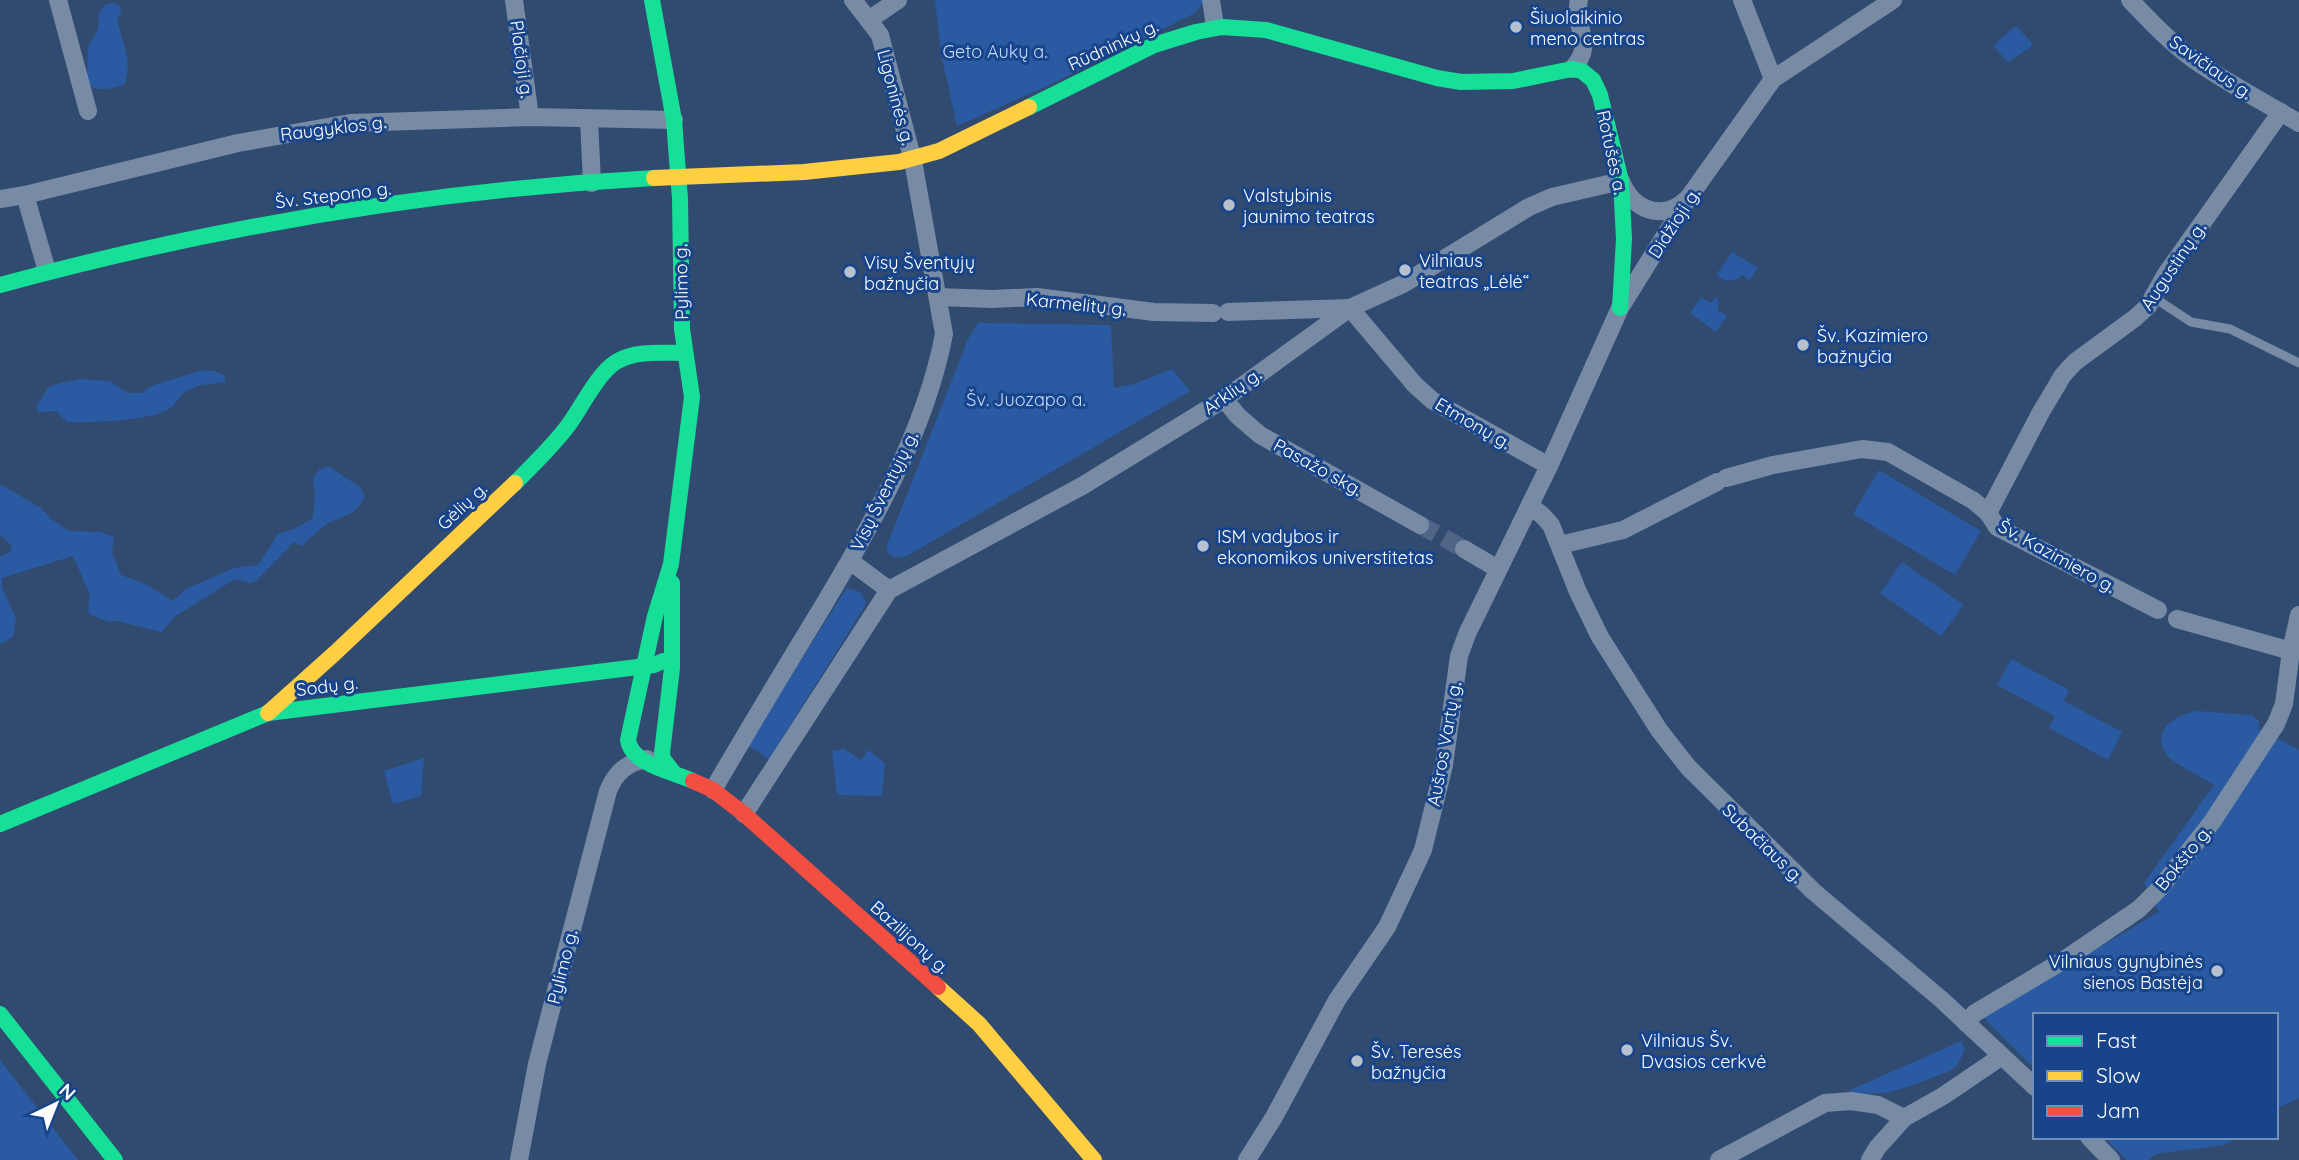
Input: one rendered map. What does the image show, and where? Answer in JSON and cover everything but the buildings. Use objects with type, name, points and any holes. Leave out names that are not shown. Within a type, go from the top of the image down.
[{"type":"main road","name":"Pylimo g.","points":[[628,740],[643,667],[671,564],[692,397],[682,329],[674,120],[652,0]]},
{"type":"main road","name":"Rūdninkų g.","points":[[678,177],[787,174],[913,161],[939,152],[1154,46],[1186,33],[1216,26],[1241,25],[1266,30],[1437,78],[1461,82],[1513,81],[1572,69]]},
{"type":"main road","name":"Rotušės a.","points":[[1572,69],[1588,75],[1597,87],[1621,181],[1625,239],[1620,308]]},
{"type":"main road","name":"Šv. Stepono g.","points":[[0,285],[152,246],[258,224],[592,183],[678,177]]},
{"type":"main road","name":"Gėlių g.","points":[[268,713],[538,461],[568,426],[606,371],[616,362],[636,354],[685,354]]},
{"type":"main road","name":"Pylimo g.","points":[[662,753],[673,651],[671,564]]},
{"type":"main road","name":"Sodų g.","points":[[0,824],[268,713],[326,694],[643,667],[663,661],[673,651]]},
{"type":"main road","points":[[323,664],[326,694]]},
{"type":"main road","points":[[628,740],[629,749],[640,761]]},
{"type":"main road","points":[[662,753],[663,760],[673,772]]},
{"type":"main road","name":"Bazilijonų g.","points":[[640,761],[713,790],[744,814],[979,1024],[1094,1160]]},
{"type":"main road","points":[[0,1014],[115,1160]]},
{"type":"street","points":[[58,0],[88,111]]},
{"type":"street","name":"Plačioji g.","points":[[514,0],[530,117]]},
{"type":"street","name":"Ligoninės g.","points":[[853,0],[880,35],[913,161]]},
{"type":"street","points":[[870,19],[898,0]]},
{"type":"street","points":[[1212,0],[1216,26]]},
{"type":"street","points":[[1742,0],[1773,79]]},
{"type":"street","name":"Didžioji g.","points":[[1530,506],[1620,308],[1689,197],[1773,79],[1893,0]]},
{"type":"street","name":"Savičiaus g.","points":[[2130,0],[2192,58],[2299,123]]},
{"type":"street","points":[[1572,69],[1581,60],[1584,50],[1580,5]]},
{"type":"street","name":"Augustinų g.","points":[[1988,513],[2040,412],[2063,375],[2075,362],[2142,313],[2166,274],[2281,112]]},
{"type":"street","name":"Raugyklos g.","points":[[0,199],[238,142],[321,127],[377,121],[530,117],[674,120]]},
{"type":"street","points":[[589,119],[592,183]]},
{"type":"street","name":"Visų Šventųjų g.","points":[[713,790],[850,561],[886,493],[927,396],[939,359],[944,334],[913,161]]},
{"type":"street","points":[[1621,181],[1630,199],[1647,210],[1668,211],[1678,207],[1689,197]]},
{"type":"street","name":"Arklių g.","points":[[889,590],[1082,486],[1224,399],[1350,308],[1392,291],[1529,207],[1552,197],[1621,181]]},
{"type":"street","points":[[25,195],[47,271]]},
{"type":"street","name":"Karmelitų g.","points":[[938,298],[1037,297],[1154,312],[1221,313],[1350,308]]},
{"type":"street","name":"Etmonų g.","points":[[1350,308],[1415,385],[1433,401],[1549,466]]},
{"type":"street","name":"Pasažo skg.","points":[[1224,399],[1238,416],[1260,435],[1420,525]]},
{"type":"street","name":"Šv. Kazimiero g.","points":[[1560,545],[1623,530],[1722,480],[1773,466],[1863,449],[1875,450],[1888,452],[1905,460],[1974,501],[1988,513],[1997,527],[2158,610]]},
{"type":"street","points":[[1530,506],[1542,514],[1551,525],[1560,545]]},
{"type":"street","name":"Aušros Vartų g.","points":[[1247,1160],[1337,1000],[1387,927],[1423,850],[1444,765],[1459,656],[1467,634],[1530,506]]},
{"type":"street","name":"Subačiaus g.","points":[[1560,545],[1578,592],[1600,637],[1659,730],[1688,767],[1813,891],[1942,1000],[2033,1085]]},
{"type":"street","points":[[1464,549],[1498,569]]},
{"type":"street","points":[[744,814],[889,590],[850,561]]},
{"type":"street","name":"Bokšto g.","points":[[1966,1023],[1975,1013],[2064,960],[2139,909],[2160,888],[2212,822],[2276,724],[2284,704],[2299,615]]},
{"type":"street","points":[[2177,619],[2291,651]]},
{"type":"street","name":"Pylimo g.","points":[[519,1160],[537,1064],[608,791],[628,740]]},
{"type":"street","points":[[614,776],[623,767],[662,753]]},
{"type":"street","points":[[1870,1160],[1877,1148],[1904,1118],[1943,1096],[2001,1056]]},
{"type":"street","points":[[1719,1160],[1825,1103],[1839,1101],[1878,1105],[1904,1118]]},
{"type":"street","points":[[2091,1139],[2111,1160]]},
{"type":"lane","points":[[2154,297],[2191,322],[2230,329],[2299,363]]},
{"type":"green space","name":"Geto Aukų a.","points":[[935,0],[1204,1],[1195,13],[1047,86],[957,126],[941,54]]},
{"type":"green space","points":[[113,3],[120,6],[121,13],[117,20],[126,52],[127,77],[124,85],[96,88],[87,84],[88,47],[98,29],[99,13],[105,5]]},
{"type":"green space","points":[[2017,27],[2032,43],[2031,47],[2008,62],[1993,46]]},
{"type":"green space","points":[[1732,252],[1758,268],[1749,281],[1743,275],[1736,280],[1726,281],[1716,275]]},
{"type":"green space","points":[[1701,297],[1711,303],[1716,297],[1719,302],[1718,311],[1727,316],[1716,332],[1690,313]]},
{"type":"green space","name":"Šv. Juozapo a.","points":[[978,323],[1111,325],[1114,388],[1134,384],[1172,369],[1190,391],[907,556],[894,558],[887,552],[887,545],[968,339]]},
{"type":"green space","points":[[203,370],[215,371],[225,376],[225,382],[194,387],[184,393],[169,409],[135,419],[67,422],[56,411],[38,412],[36,407],[48,388],[56,384],[79,379],[110,381],[127,393],[141,393],[154,385]]},
{"type":"green space","points":[[328,466],[360,487],[365,496],[356,509],[324,526],[302,546],[294,542],[257,580],[251,583],[235,579],[174,617],[162,632],[117,621],[109,622],[89,614],[90,595],[73,556],[2,578],[2,587],[16,618],[13,637],[0,644],[0,557],[12,550],[11,545],[0,535],[0,484],[41,508],[51,519],[69,531],[100,532],[114,537],[112,552],[121,575],[146,584],[173,601],[186,589],[234,568],[258,565],[278,534],[294,529],[313,518],[313,479],[319,470]]},
{"type":"green space","points":[[1879,470],[1981,531],[1955,575],[1853,514]]},
{"type":"green space","points":[[1902,562],[1964,605],[1941,636],[1880,593]]},
{"type":"green space","points":[[846,589],[856,590],[861,594],[866,602],[865,606],[769,759],[747,745]]},
{"type":"green space","points":[[2011,659],[2069,690],[2064,701],[2122,732],[2108,760],[2049,728],[2055,716],[1997,685]]},
{"type":"green space","points":[[2197,711],[2252,715],[2259,721],[2258,728],[2299,750],[2299,1098],[2278,1108],[2278,1013],[2033,1013],[2033,1067],[1982,1016],[2159,912],[2144,883],[2214,785],[2170,758],[2162,746],[2163,731],[2181,716]]},
{"type":"green space","points":[[844,749],[861,760],[869,750],[885,763],[882,796],[837,795],[832,751]]},
{"type":"green space","points":[[424,758],[421,796],[393,804],[384,771]]},
{"type":"green space","points":[[1961,1041],[1965,1049],[1957,1066],[1950,1071],[1887,1092],[1861,1094],[1848,1091]]},
{"type":"green space","points":[[0,1060],[78,1160],[0,1160]]},
{"type":"green space","points":[[2106,1139],[2233,1139],[2225,1145],[2156,1154],[2149,1160],[2127,1160]]},
{"type":"tunnel","points":[[1420,525],[1464,549]]},
{"type":"traffic: fast","points":[[652,0],[674,120],[680,199],[682,329],[692,397],[671,564],[655,616],[628,740],[631,748],[645,761],[693,781]]},
{"type":"traffic: fast","points":[[1029,107],[1154,45],[1222,27],[1266,30],[1437,78],[1461,82],[1513,81],[1572,69],[1582,71],[1593,80],[1600,95],[1621,181],[1624,239],[1620,308]]},
{"type":"traffic: fast","points":[[0,285],[161,246],[324,214],[489,192],[654,178]]},
{"type":"traffic: fast","points":[[515,483],[564,431],[609,367],[624,358],[640,354],[685,353]]},
{"type":"traffic: fast","points":[[672,583],[672,668],[662,753],[663,759],[673,772]]},
{"type":"traffic: fast","points":[[0,824],[268,713],[654,665],[663,661]]},
{"type":"traffic: fast","points":[[0,1014],[115,1160]]},
{"type":"traffic: slow","points":[[654,178],[804,172],[899,162],[939,151],[1029,107]]},
{"type":"traffic: slow","points":[[268,713],[515,483]]},
{"type":"traffic: slow","points":[[938,987],[979,1024],[1094,1160]]},
{"type":"traffic: jam","points":[[693,781],[713,790],[744,814],[938,987]]},
{"type":"place","name":"Šiuolaikinio meno centras","points":[[1516,27]]},
{"type":"place","name":"Valstybinis jaunimo teatras","points":[[1229,205]]},
{"type":"place","name":"Vilniaus teatras „Lėlė“","points":[[1405,270]]},
{"type":"place","name":"Visų Šventųjų bažnyčia","points":[[850,272]]},
{"type":"place","name":"Šv. Kazimiero bažnyčia","points":[[1803,345]]},
{"type":"place","name":"ISM vadybos ir ekonomikos universtitetas","points":[[1203,546]]},
{"type":"place","name":"Vilniaus gynybinės sienos Bastėja","points":[[2217,971]]},
{"type":"place","name":"Vilniaus Šv. Dvasios cerkvė","points":[[1627,1050]]},
{"type":"place","name":"Šv. Teresės bažnyčia","points":[[1357,1061]]}]
